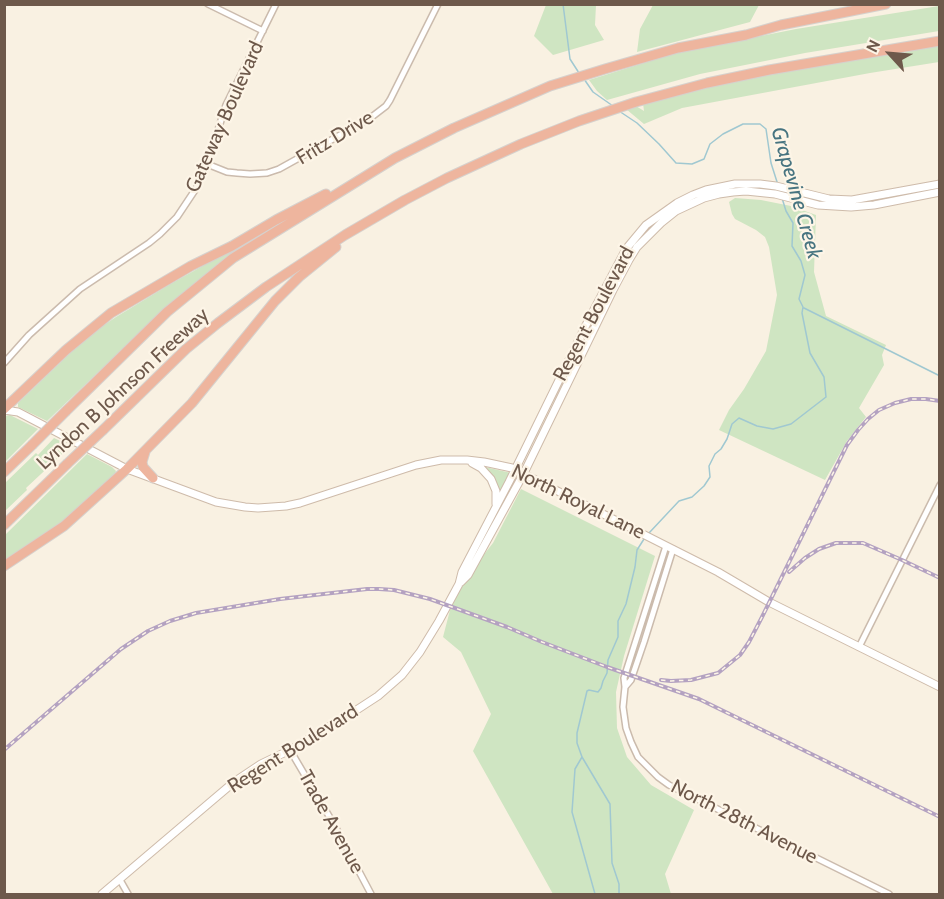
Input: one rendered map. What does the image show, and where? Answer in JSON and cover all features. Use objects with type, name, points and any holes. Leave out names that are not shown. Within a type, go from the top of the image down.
[{"type":"highway","points":[[854,10],[875,4]]},
{"type":"highway","name":"Lyndon B Johnson Freeway","points":[[4,472],[167,312],[233,258],[395,158],[454,128],[550,86],[604,69],[678,48],[886,4]]},
{"type":"highway","name":"Lyndon B Johnson Freeway","points":[[4,525],[156,376],[218,323],[323,248],[447,178],[521,144],[636,102],[707,83],[769,70],[939,41]]},
{"type":"highway","points":[[6,406],[66,350],[117,309],[191,266],[395,158]]},
{"type":"highway","points":[[4,566],[64,526],[127,469],[192,403],[266,311],[299,277],[333,249],[405,200]]},
{"type":"highway","points":[[146,450],[142,458],[143,467],[153,478]]},
{"type":"street","points":[[208,4],[263,31]]},
{"type":"street","name":"Gateway Boulevard","points":[[4,363],[29,335],[80,289],[137,252],[177,217],[189,200],[207,164],[226,105],[276,4]]},
{"type":"street","name":"Fritz Drive","points":[[207,164],[227,172],[237,173],[267,173],[279,170],[369,119],[390,100],[438,4]]},
{"type":"street","name":"Regent Boulevard","points":[[102,894],[234,782],[378,696],[402,675],[420,652],[439,621],[589,319],[626,249],[646,225],[677,202],[706,190],[776,186],[830,199],[852,200],[939,184]]},
{"type":"street","name":"Regent Boulevard","points":[[746,187],[818,205],[851,207],[874,205],[939,192]]},
{"type":"street","name":"Regent Boulevard","points":[[459,584],[468,575],[524,474],[613,290],[637,247],[676,211],[723,190]]},
{"type":"street","name":"North Royal Lane","points":[[6,406],[127,469],[216,502],[245,507],[286,506],[321,497],[420,464],[441,460],[490,463],[515,470],[939,687]]},
{"type":"street","points":[[467,460],[481,468],[491,479],[496,491],[496,507]]},
{"type":"street","points":[[859,646],[939,485]]},
{"type":"street","points":[[625,687],[631,680],[644,642],[670,548]]},
{"type":"street","name":"North 28th Avenue","points":[[670,548],[624,678],[623,707],[629,737],[638,757],[658,777],[676,789],[888,894]]},
{"type":"street","points":[[636,640],[644,642]]},
{"type":"street","name":"Trade Avenue","points":[[290,750],[371,894]]},
{"type":"street","points":[[120,880],[128,894]]},
{"type":"green space","points":[[546,5],[596,5],[595,25],[604,40],[553,55],[534,36]]},
{"type":"green space","points":[[653,5],[759,5],[750,22],[637,52],[640,29]]},
{"type":"green space","points":[[939,6],[939,31],[805,53],[700,74],[607,100],[589,80],[676,53],[796,29]]},
{"type":"green space","points":[[939,45],[939,62],[682,108],[644,124],[626,109],[636,106],[644,111],[643,103],[744,78]]},
{"type":"green space","points":[[735,198],[791,206],[816,215],[814,272],[826,316],[886,345],[882,355],[884,365],[859,408],[866,417],[847,441],[825,480],[719,430],[766,351],[777,295],[769,247],[765,237],[735,219],[729,202]]},
{"type":"green space","points":[[246,242],[173,301],[47,421],[18,407],[18,403],[89,335],[172,283]]},
{"type":"green space","points":[[10,415],[38,429],[5,462],[5,416]]},
{"type":"green space","points":[[54,438],[71,446],[5,511],[5,483]]},
{"type":"green space","points":[[87,454],[112,467],[116,471],[114,476],[78,511],[5,563],[5,535]]},
{"type":"green space","points":[[481,466],[511,473],[499,494]]},
{"type":"green space","points":[[521,489],[655,556],[624,656],[616,692],[617,728],[627,757],[651,785],[694,810],[665,874],[671,894],[553,894],[473,751],[491,714],[461,652],[443,637],[455,591],[493,543]]},
{"type":"waterway","name":"Grapevine Creek","points":[[563,4],[570,59],[579,73]]},
{"type":"waterway","name":"Grapevine Creek","points":[[584,79],[593,92],[613,106]]},
{"type":"waterway","name":"Grapevine Creek","points":[[619,111],[637,123],[676,163],[692,164],[704,159],[710,144],[723,134],[743,124],[760,124],[766,129],[771,163],[778,185]]},
{"type":"waterway","name":"Grapevine Creek","points":[[649,533],[679,501],[692,497],[704,486],[710,477],[709,466],[715,454],[727,439],[732,424],[739,418],[757,426],[773,429],[791,424],[826,397],[824,377],[810,353],[802,313],[803,307],[799,299],[805,275],[801,261],[792,246],[793,223],[782,198]]},
{"type":"waterway","points":[[804,308],[940,376]]},
{"type":"waterway","name":"Grapevine Creek","points":[[619,894],[619,884],[612,863],[610,804],[582,757],[577,743],[577,733],[587,691],[598,692],[607,673],[608,660],[618,637],[618,621],[626,604],[637,550],[644,539]]},
{"type":"waterway","points":[[582,757],[575,769],[572,812],[595,894]]},
{"type":"railway","points":[[661,680],[691,680],[718,673],[740,655],[762,617],[847,445],[858,430],[879,410],[895,403],[911,399],[940,401]]},
{"type":"railway","points":[[789,572],[819,549],[836,543],[863,543],[940,578]]},
{"type":"railway","points":[[4,750],[121,649],[148,631],[170,621],[196,613],[280,599],[367,589],[394,590],[430,599],[607,667],[699,699],[940,817]]}]
